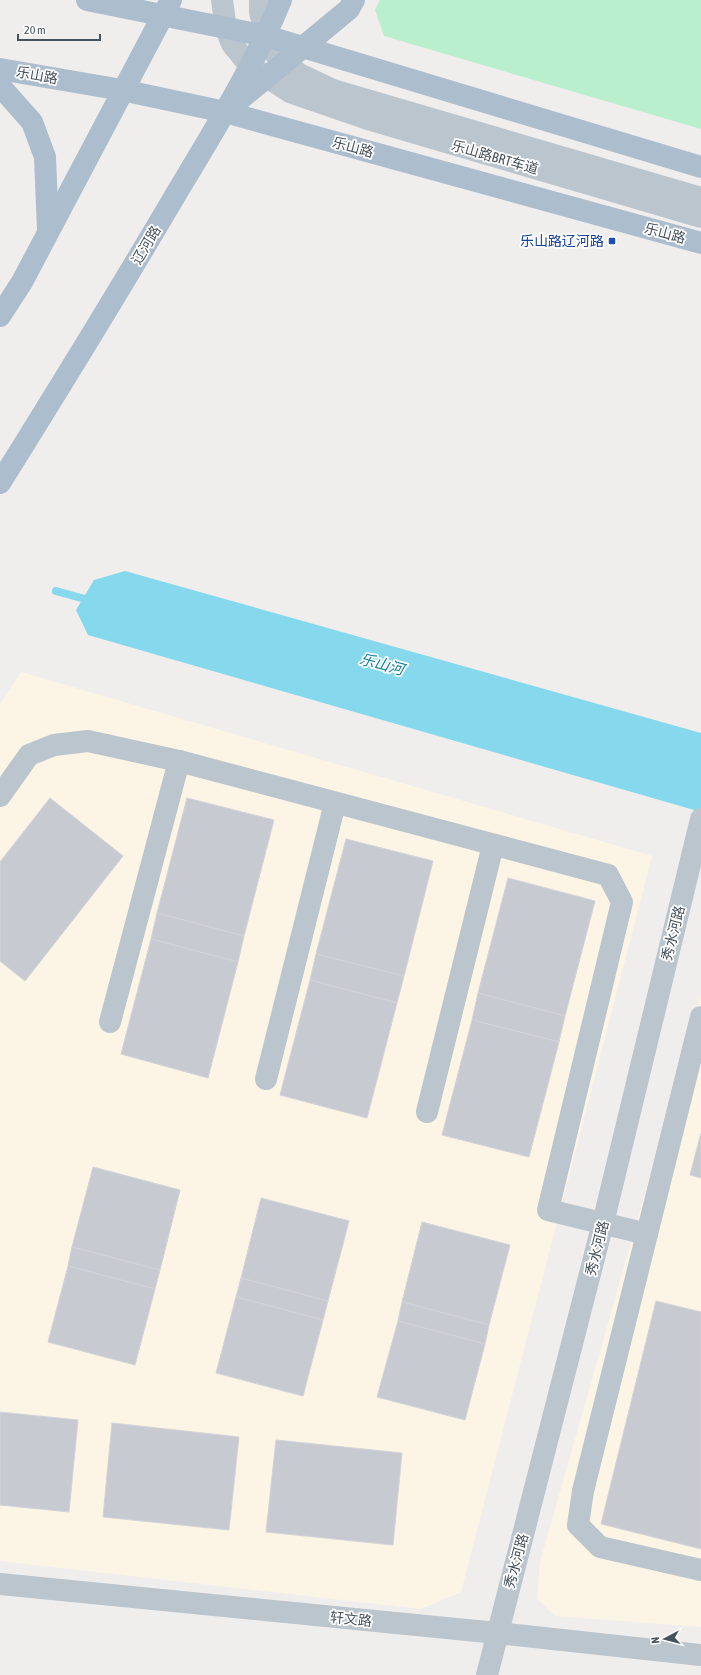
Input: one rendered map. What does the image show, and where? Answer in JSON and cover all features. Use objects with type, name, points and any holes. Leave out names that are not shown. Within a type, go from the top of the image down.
[{"type":"main road","points":[[87,0],[167,5],[226,28],[266,36],[701,167]]},
{"type":"main road","points":[[259,71],[266,36],[281,0]]},
{"type":"main road","points":[[266,36],[293,0]]},
{"type":"main road","name":"辽河路","points":[[0,483],[101,322],[225,112],[259,71],[291,76],[302,48],[349,9],[354,0]]},
{"type":"main road","points":[[0,316],[22,282],[167,5]]},
{"type":"main road","name":"乐山路","points":[[0,69],[122,90],[225,112],[701,243]]},
{"type":"main road","points":[[0,86],[32,122],[45,158],[48,232]]},
{"type":"street","points":[[222,0],[226,28],[232,44],[259,71]]},
{"type":"street","points":[[260,0],[260,12],[272,52],[291,76]]},
{"type":"street","name":"乐山路BRT车道","points":[[291,76],[333,90],[701,198]]},
{"type":"street","name":"乐山路BRT车道","points":[[291,76],[371,120],[701,217]]},
{"type":"street","points":[[0,796],[29,755],[54,745],[88,742],[179,761],[608,875],[622,902],[548,1210],[646,1234]]},
{"type":"street","points":[[110,1022],[179,761]]},
{"type":"street","points":[[266,1079],[335,803]]},
{"type":"street","name":"秀水河路","points":[[487,1675],[603,1223],[700,824]]},
{"type":"street","points":[[427,1112],[493,845]]},
{"type":"street","points":[[701,1017],[583,1491],[578,1525],[600,1547],[701,1570]]},
{"type":"street","name":"轩文路","points":[[0,1584],[497,1633],[701,1655]]},
{"type":"shaded area","points":[[21,672],[652,856],[461,1592],[421,1609],[0,1561],[0,704]]},
{"type":"shaded area","points":[[701,997],[701,1627],[555,1616],[537,1598],[540,1562]]},
{"type":"green space","points":[[380,0],[701,0],[701,129],[384,36],[375,10]]},
{"type":"water","points":[[125,571],[701,733],[701,812],[88,635],[76,610],[94,580]]},
{"type":"building","points":[[50,798],[123,856],[25,981],[0,961],[0,862]]},
{"type":"building","points":[[187,798],[274,820],[244,936],[157,913]]},
{"type":"building","points":[[346,839],[433,861],[404,976],[316,954]]},
{"type":"building","points":[[508,878],[595,901],[565,1016],[478,993]]},
{"type":"building","points":[[157,913],[244,936],[238,962],[151,939]]},
{"type":"building","points":[[151,939],[238,962],[208,1078],[121,1054]]},
{"type":"building","points":[[316,954],[404,976],[397,1003],[310,980]]},
{"type":"building","points":[[310,980],[397,1003],[367,1118],[280,1095]]},
{"type":"building","points":[[478,993],[565,1016],[559,1042],[472,1020]]},
{"type":"building","points":[[472,1020],[559,1042],[529,1157],[442,1135]]},
{"type":"building","points":[[701,1133],[701,1178],[690,1175]]},
{"type":"building","points":[[93,1167],[180,1190],[160,1270],[72,1247]]},
{"type":"building","points":[[261,1198],[349,1221],[328,1301],[241,1278]]},
{"type":"building","points":[[422,1222],[510,1245],[489,1325],[402,1302]]},
{"type":"building","points":[[72,1247],[160,1270],[155,1289],[68,1266]]},
{"type":"building","points":[[68,1266],[155,1289],[135,1365],[48,1342]]},
{"type":"building","points":[[241,1278],[328,1301],[323,1320],[236,1297]]},
{"type":"building","points":[[236,1297],[323,1320],[303,1396],[216,1373]]},
{"type":"building","points":[[656,1301],[701,1312],[701,1549],[601,1524]]},
{"type":"building","points":[[402,1302],[489,1325],[485,1344],[398,1321]]},
{"type":"building","points":[[398,1321],[485,1344],[465,1420],[377,1397]]},
{"type":"building","points":[[0,1412],[78,1420],[69,1512],[0,1505]]},
{"type":"building","points":[[112,1423],[239,1437],[229,1530],[103,1517]]},
{"type":"building","points":[[276,1440],[402,1453],[393,1545],[266,1532]]},
{"type":"waterway","name":"乐山河","points":[[56,591],[92,601]]},
{"type":"place","name":"乐山路辽河路","points":[[612,241]]}]
